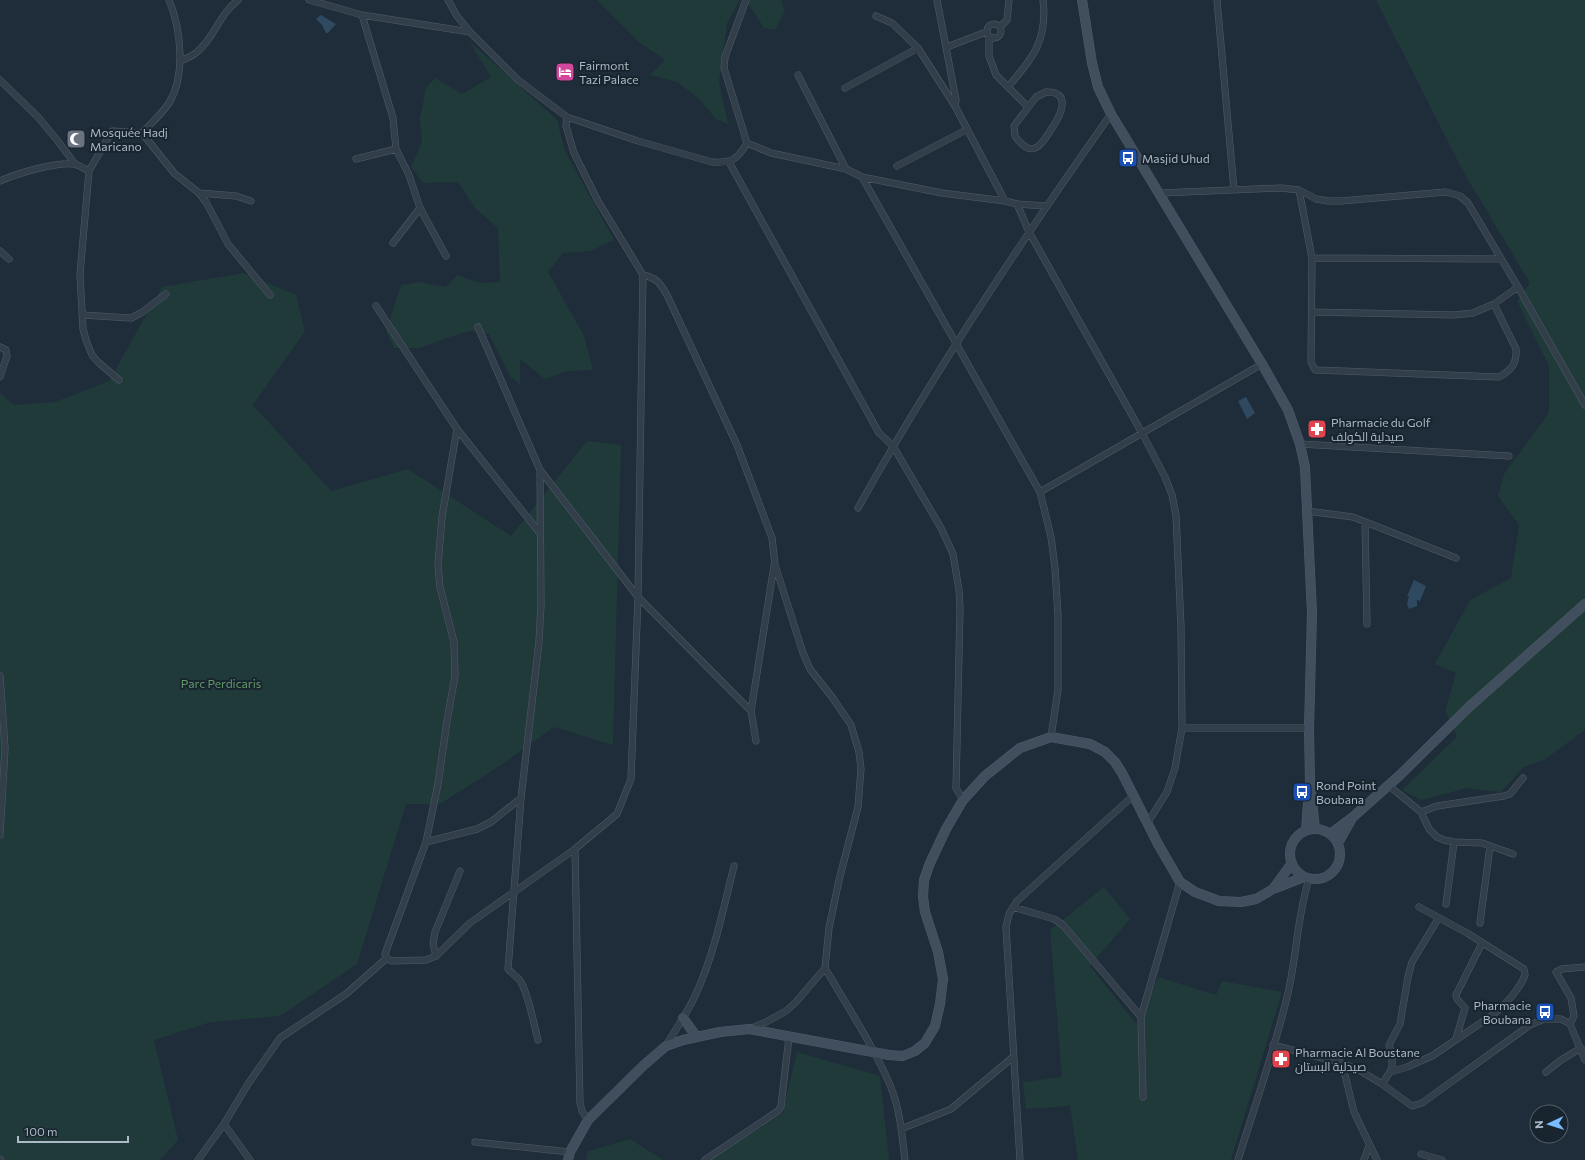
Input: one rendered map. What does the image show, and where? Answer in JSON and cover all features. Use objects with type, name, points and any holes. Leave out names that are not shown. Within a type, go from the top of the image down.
[{"type":"main road","points":[[1082,0],[1092,63],[1098,87],[1111,114],[1262,364],[1288,410],[1300,444],[1305,467],[1312,613],[1309,728],[1311,830]]},
{"type":"main road","points":[[1330,834],[1353,817],[1469,707],[1585,604]]},
{"type":"main road","points":[[569,1156],[588,1120],[644,1065],[666,1046],[696,1036],[749,1029],[889,1055],[903,1056],[916,1051],[925,1043],[935,1026],[943,979],[938,952],[925,912],[924,880],[946,829],[963,800],[985,776],[1020,748],[1052,737],[1090,744],[1105,752],[1115,762],[1134,795],[1158,844],[1180,882],[1195,892],[1219,901],[1241,902],[1256,899],[1273,889],[1307,878]]},
{"type":"main road","points":[[1338,843],[1353,817]]},
{"type":"main road","points":[[1311,830],[1324,830],[1330,834],[1338,843],[1340,857],[1338,865],[1333,872],[1318,880],[1307,878],[1296,871],[1290,855],[1294,840],[1299,834],[1311,830]]},
{"type":"main road","points":[[1273,889],[1292,863]]},
{"type":"main road","points":[[683,1018],[696,1036]]},
{"type":"street","points":[[142,133],[166,108],[176,88],[181,61],[175,21],[169,0]]},
{"type":"street","points":[[181,61],[197,53],[210,38],[221,17],[238,0]]},
{"type":"street","points":[[309,0],[362,15],[470,32]]},
{"type":"street","points":[[448,0],[457,16],[470,32],[518,80],[567,117],[638,141],[712,162],[729,162],[740,154],[748,143]]},
{"type":"street","points":[[746,0],[725,57],[724,68],[725,76],[748,143],[771,153],[846,169],[862,177],[942,193],[1005,201],[1017,204],[1046,206]]},
{"type":"street","points":[[937,0],[947,47],[956,100],[955,106]]},
{"type":"street","points":[[1000,27],[1007,20],[1009,0]]},
{"type":"street","points":[[1008,87],[1028,63],[1038,47],[1043,31],[1045,13],[1043,0]]},
{"type":"street","points":[[1216,0],[1234,190]]},
{"type":"street","points":[[362,15],[393,118],[396,149],[409,175],[420,208],[446,256]]},
{"type":"street","points":[[876,16],[892,23],[918,48],[955,106],[966,130],[1005,201]]},
{"type":"street","points":[[1000,27],[996,24],[991,24],[987,27],[991,63],[996,75],[1028,107]]},
{"type":"street","points":[[947,47],[987,35],[994,39],[999,37],[1001,32],[1000,27]]},
{"type":"street","points":[[845,88],[918,48]]},
{"type":"street","points":[[798,75],[846,169]]},
{"type":"street","points":[[0,80],[38,117],[75,164],[89,171]]},
{"type":"street","points":[[1046,92],[1059,95],[1063,105],[1060,116],[1043,144],[1035,148],[1024,146],[1015,136],[1014,126],[1028,107],[1036,97],[1046,92]]},
{"type":"street","points":[[858,508],[893,446],[955,345],[1046,206],[1111,114]]},
{"type":"street","points":[[457,430],[442,517],[438,565],[440,587],[454,642],[455,676],[438,784],[426,842],[385,954],[391,961],[426,960],[436,956],[470,923],[575,849],[617,814],[631,779],[638,597],[644,275],[598,201],[574,153],[566,126],[567,117]]},
{"type":"street","points":[[897,166],[966,130]]},
{"type":"street","points":[[119,380],[98,362],[92,354],[86,340],[82,315],[81,260],[89,171],[112,131],[142,133],[174,173],[199,193],[215,218],[228,244],[270,295]]},
{"type":"street","points":[[356,159],[396,149]]},
{"type":"street","points":[[729,162],[879,433],[893,446],[941,528],[953,554],[960,609],[956,788],[963,800]]},
{"type":"street","points":[[0,180],[51,166],[75,164]]},
{"type":"street","points":[[862,177],[955,345],[1040,492],[1051,537],[1055,568],[1058,615],[1058,690],[1052,737]]},
{"type":"street","points":[[1160,193],[1267,188],[1299,190],[1316,199],[1341,201],[1429,192],[1453,192],[1468,203],[1585,405]]},
{"type":"street","points":[[1299,190],[1312,258],[1311,362],[1313,368],[1317,370],[1499,377],[1512,369],[1516,356],[1516,349],[1494,304]]},
{"type":"street","points":[[199,193],[236,196],[252,201]]},
{"type":"street","points":[[1017,204],[1029,232],[1142,433],[1165,477],[1172,495],[1176,515],[1181,627],[1182,728],[1175,768],[1167,792],[1148,822]]},
{"type":"street","points":[[393,242],[420,208]]},
{"type":"street","points":[[0,251],[9,259]]},
{"type":"street","points":[[1312,258],[1501,259]]},
{"type":"street","points":[[644,275],[654,277],[662,286],[667,295],[737,445],[772,538],[775,565],[803,653],[810,669],[848,720],[859,752],[861,769],[858,806],[839,880],[829,928],[825,968],[873,1051],[890,1086],[900,1129],[905,1160]]},
{"type":"street","points":[[1312,312],[1454,315],[1473,313],[1494,304],[1518,287]]},
{"type":"street","points":[[82,315],[131,318],[166,294]]},
{"type":"street","points":[[376,306],[457,430],[539,532]]},
{"type":"street","points":[[478,327],[540,470],[638,597],[751,711]]},
{"type":"street","points":[[0,347],[6,350],[7,356],[0,377]]},
{"type":"street","points":[[1040,492],[1262,364]]},
{"type":"street","points":[[1300,444],[1508,456]]},
{"type":"street","points":[[538,1040],[521,982],[508,969],[521,798],[539,642],[541,606],[539,532],[540,470]]},
{"type":"street","points":[[1307,511],[1353,517],[1456,558]]},
{"type":"street","points":[[1365,522],[1367,624]]},
{"type":"street","points":[[756,741],[751,711],[775,565]]},
{"type":"street","points":[[0,676],[5,748],[4,794],[0,835]]},
{"type":"street","points":[[1182,728],[1309,728]]},
{"type":"street","points":[[1421,812],[1437,806],[1504,796],[1510,794],[1523,778]]},
{"type":"street","points":[[1388,785],[1421,812],[1429,829],[1437,837],[1454,842],[1473,842],[1513,854]]},
{"type":"street","points":[[1020,1160],[1013,1057],[1006,927],[1007,920],[1017,901],[1134,795]]},
{"type":"street","points":[[426,842],[477,829],[491,822],[521,798]]},
{"type":"street","points":[[1446,904],[1454,842]]},
{"type":"street","points":[[1480,923],[1490,846]]},
{"type":"street","points":[[575,849],[580,1103],[582,1111],[588,1120]]},
{"type":"street","points":[[666,1046],[694,998],[707,965],[718,933],[734,866]]},
{"type":"street","points":[[436,956],[433,944],[435,932],[460,871]]},
{"type":"street","points":[[1238,1160],[1288,994],[1296,954],[1307,878]]},
{"type":"street","points":[[1143,1097],[1141,1017],[1180,882]]},
{"type":"street","points":[[1013,907],[1054,919],[1063,926],[1141,1017]]},
{"type":"street","points":[[1390,1072],[1407,1067],[1432,1056],[1502,1007],[1515,991],[1525,975],[1524,969],[1452,925],[1438,919],[1419,907]]},
{"type":"street","points":[[1382,1084],[1392,1066],[1390,1045],[1400,1024],[1410,970],[1416,954],[1438,919]]},
{"type":"street","points":[[1456,1039],[1466,1008],[1457,999],[1456,995],[1482,943]]},
{"type":"street","points":[[198,1160],[224,1124],[248,1084],[280,1038],[346,994],[387,958]]},
{"type":"street","points":[[1570,1024],[1574,1016],[1571,998],[1556,972],[1562,969],[1585,967]]},
{"type":"street","points":[[749,1029],[766,1022],[791,1006],[825,968]]},
{"type":"street","points":[[1273,1044],[1342,1063],[1359,1070],[1382,1084],[1412,1106],[1418,1105],[1530,1025],[1544,1019],[1561,1019],[1570,1024],[1585,1060]]},
{"type":"street","points":[[705,1160],[778,1111],[781,1106],[789,1037]]},
{"type":"street","points":[[1546,1072],[1561,1060],[1581,1048]]},
{"type":"street","points":[[900,1129],[952,1109],[1013,1057]]},
{"type":"street","points":[[1342,1063],[1354,1112],[1377,1160]]},
{"type":"street","points":[[224,1124],[250,1160]]},
{"type":"street","points":[[475,1142],[569,1156]]},
{"type":"street","points":[[1364,1160],[1369,1146]]},
{"type":"street","points":[[1420,1154],[1442,1160]]},
{"type":"green space","points":[[597,0],[740,0],[727,23],[719,82],[728,124],[716,119],[697,97],[677,82],[650,75],[665,60],[639,42]]},
{"type":"green space","points":[[746,0],[781,0],[785,11],[775,30],[764,28]]},
{"type":"green space","points":[[1376,0],[1585,0],[1585,730],[1544,760],[1524,767],[1501,792],[1467,788],[1421,800],[1402,790],[1457,737],[1445,711],[1456,673],[1435,664],[1470,600],[1511,578],[1519,525],[1498,496],[1504,474],[1549,413],[1549,366],[1517,301],[1530,283],[1464,173]]},
{"type":"green space","points":[[469,41],[557,120],[565,151],[614,240],[590,251],[563,253],[548,272],[584,336],[593,370],[568,371],[545,379],[520,359],[520,385],[510,376],[489,334],[469,331],[420,348],[394,348],[386,331],[401,285],[420,282],[446,287],[457,275],[480,283],[500,282],[498,228],[476,209],[458,182],[423,183],[411,167],[422,142],[420,119],[426,88],[435,78],[462,94],[491,77]]},
{"type":"green space","name":"Parc Perdicaris","points":[[244,273],[296,295],[305,331],[253,405],[331,491],[408,469],[511,536],[587,441],[621,445],[613,745],[554,727],[501,765],[440,804],[406,804],[357,964],[280,1016],[211,1022],[154,1040],[178,1140],[160,1160],[0,1160],[0,393],[14,405],[55,402],[109,381],[162,287]]},
{"type":"green space","points":[[1104,887],[1130,919],[1090,966],[1138,1026],[1158,977],[1216,995],[1222,981],[1282,992],[1231,1160],[1078,1160],[1070,1106],[1026,1109],[1023,1082],[1062,1077],[1050,930]]},
{"type":"green space","points":[[797,1052],[880,1076],[889,1160],[708,1160],[782,1114]]},
{"type":"green space","points":[[630,1139],[663,1160],[586,1160],[588,1151]]},
{"type":"water","points":[[321,15],[336,24],[328,33],[326,33],[322,25],[316,19]]},
{"type":"water","points":[[1246,397],[1255,413],[1247,419],[1238,401]]},
{"type":"water","points":[[1414,580],[1426,586],[1420,601],[1417,600],[1417,606],[1409,609],[1407,604],[1409,596],[1407,596]]},
{"type":"place","name":"Fairmont Tazi Palace","points":[[565,72]]},
{"type":"place","name":"Mosquée Hadj Maricano","points":[[76,139]]},
{"type":"place","name":"Masjid Uhud","points":[[1128,158]]},
{"type":"place","name":"Pharmacie du Golf صيدلية الكولف","points":[[1317,429]]},
{"type":"place","name":"Rond Point Boubana","points":[[1302,792]]},
{"type":"place","name":"Pharmacie Boubana","points":[[1545,1012]]},
{"type":"place","name":"Pharmacie Al Boustane صيدلية البستان","points":[[1281,1059]]}]
